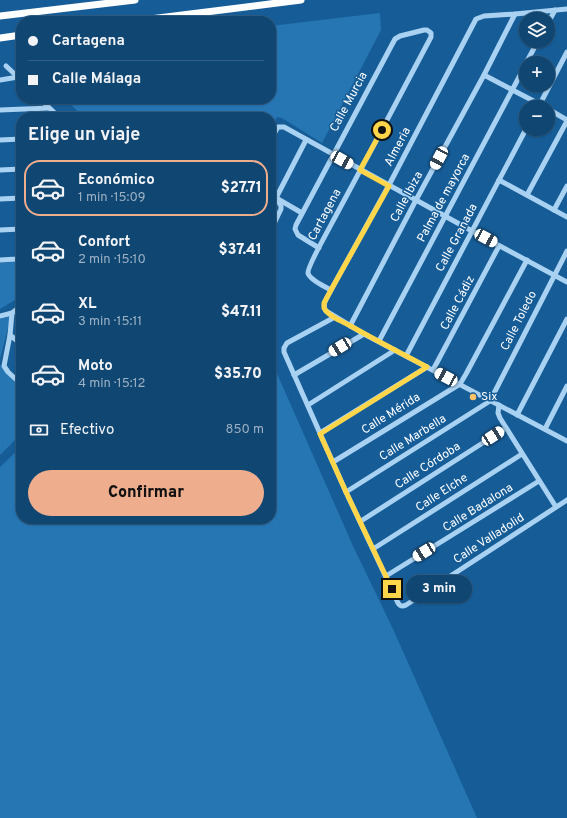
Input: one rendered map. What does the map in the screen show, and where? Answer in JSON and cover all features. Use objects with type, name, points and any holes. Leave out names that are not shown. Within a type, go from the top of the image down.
[{"type":"highway","points":[[0,16],[135,0]]},
{"type":"highway","points":[[174,16],[301,0]]},
{"type":"highway","points":[[0,38],[16,36]]},
{"type":"street","points":[[515,14],[567,9]]},
{"type":"street","name":"Almeria","points":[[335,317],[324,309],[324,303],[389,186],[476,20],[484,16],[515,14]]},
{"type":"street","name":"Calle Ibiza","points":[[350,326],[515,14]]},
{"type":"street","name":"Cartagena","points":[[331,290],[311,278],[308,274],[308,268],[431,36],[431,33],[424,30],[400,36],[394,39],[393,42]]},
{"type":"street","name":"Calle Murcia","points":[[319,248],[298,235],[295,227],[332,154],[393,42]]},
{"type":"street","points":[[544,100],[567,52]]},
{"type":"street","points":[[6,66],[16,75]]},
{"type":"street","points":[[484,75],[530,100]]},
{"type":"street","name":"Palma de mayorca","points":[[379,342],[519,76]]},
{"type":"street","points":[[0,80],[16,79]]},
{"type":"street","points":[[45,104],[53,112]]},
{"type":"street","points":[[0,110],[49,108]]},
{"type":"street","points":[[527,195],[567,120],[555,113]]},
{"type":"street","points":[[276,131],[280,126],[284,127],[389,186],[567,282]]},
{"type":"street","name":"Calle Granada","points":[[406,356],[522,136]]},
{"type":"street","points":[[0,140],[16,139]]},
{"type":"street","points":[[276,193],[306,140]]},
{"type":"street","points":[[0,170],[16,169]]},
{"type":"street","points":[[499,180],[567,217]]},
{"type":"street","points":[[554,210],[567,186]]},
{"type":"street","points":[[0,199],[16,198]]},
{"type":"street","points":[[276,198],[302,213]]},
{"type":"street","points":[[276,200],[281,206],[276,219]]},
{"type":"street","points":[[0,230],[16,229]]},
{"type":"street","name":"Calle Cádiz","points":[[433,370],[499,246]]},
{"type":"street","name":"Calle Toledo","points":[[490,401],[567,251]]},
{"type":"street","points":[[0,260],[16,259]]},
{"type":"street","points":[[460,384],[526,260]]},
{"type":"street","points":[[0,316],[12,313],[16,310]]},
{"type":"street","points":[[12,313],[4,366],[16,379]]},
{"type":"street","points":[[386,576],[346,492],[294,375],[284,350],[287,343],[335,317],[364,334],[567,441]]},
{"type":"street","points":[[517,415],[567,319]]},
{"type":"street","points":[[10,334],[16,339]]},
{"type":"street","points":[[294,375],[364,334]]},
{"type":"street","points":[[308,405],[395,350]]},
{"type":"street","points":[[320,434],[427,367]]},
{"type":"street","name":"Calle Mérida","points":[[333,462],[460,384]]},
{"type":"street","points":[[544,429],[567,386]]},
{"type":"street","name":"Calle Marbella","points":[[346,492],[490,401]]},
{"type":"street","points":[[499,405],[498,413],[506,428],[556,508]]},
{"type":"street","name":"Calle Córdoba","points":[[361,521],[506,428]]},
{"type":"street","name":"Calle Elche","points":[[374,549],[522,454]]},
{"type":"street","name":"Calle Badalona","points":[[386,576],[539,481]]},
{"type":"street","name":"Calle Valladolid","points":[[386,576],[398,603],[402,606],[406,605],[567,500]]},
{"type":"shaded area","points":[[380,13],[381,30],[322,143],[282,118],[277,117],[276,119],[276,112],[79,112],[70,104],[276,104],[276,25]]},
{"type":"shaded area","points":[[16,261],[16,299],[0,309],[0,263]]},
{"type":"shaded area","points":[[11,316],[0,359],[0,319]]},
{"type":"shaded area","points":[[0,365],[16,383],[16,439],[0,455]]},
{"type":"shaded area","points":[[276,371],[353,546],[393,629],[477,818],[0,818],[0,467],[16,452],[16,524],[276,524]]},
{"type":"place","name":"Six","points":[[473,397]]},
{"type":"route","points":[[382,130],[360,170],[389,186],[324,303],[324,309],[364,334],[427,367],[320,434],[392,589]]}]
